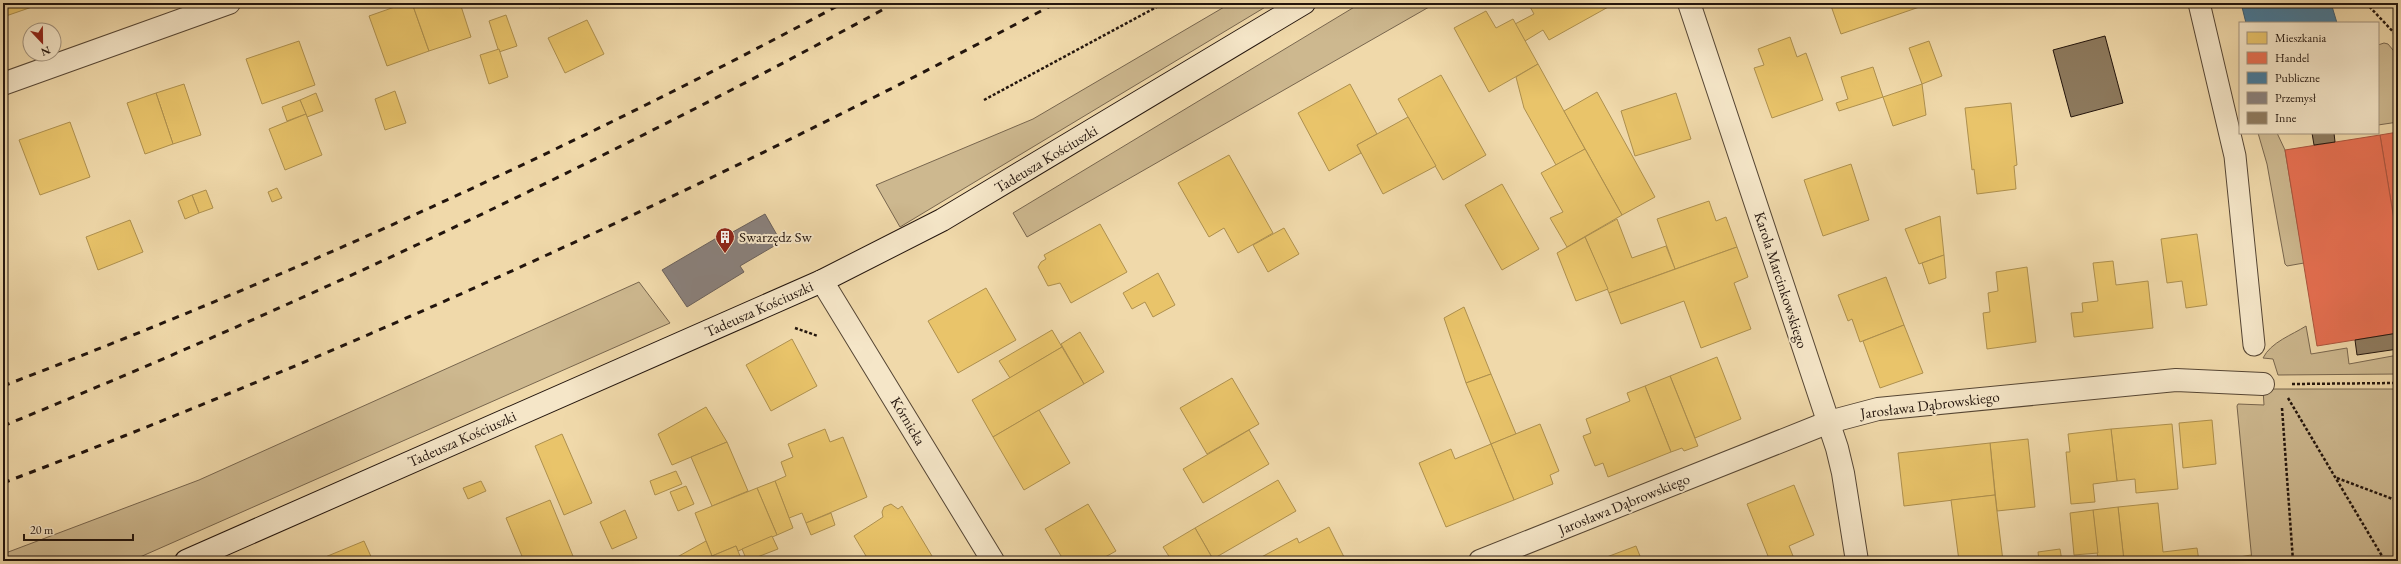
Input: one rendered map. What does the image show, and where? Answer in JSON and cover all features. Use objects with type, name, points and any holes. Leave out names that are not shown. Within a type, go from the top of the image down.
[{"type":"street","points":[[3,84],[228,3]]},
{"type":"street","name":"Tadeusza Kościuszki","points":[[186,561],[822,281],[942,220],[1304,3]]},
{"type":"street","name":"Karola Marcinkowskiego","points":[[1689,3],[1844,473],[1857,561]]},
{"type":"street","name":"Kórnicka","points":[[822,281],[993,561]]},
{"type":"street","name":"Jarosława Dąbrowskiego","points":[[1480,561],[1828,422],[1878,409],[2176,380],[2272,384]]},
{"type":"lane","points":[[2199,3],[2235,156],[2254,345]]},
{"type":"path","points":[[984,100],[1164,3]]},
{"type":"path","points":[[2366,3],[2398,37]]},
{"type":"path","points":[[793,328],[810,331],[820,336]]},
{"type":"path","points":[[2272,384],[2398,383]]},
{"type":"path","points":[[2272,384],[2336,478],[2385,561]]},
{"type":"path","points":[[2272,384],[2293,561]]},
{"type":"path","points":[[2336,478],[2398,500]]},
{"type":"shaded area","points":[[1231,3],[1272,3],[900,227],[876,185],[1033,119]]},
{"type":"shaded area","points":[[1361,3],[1436,3],[1027,237],[1013,213]]},
{"type":"shaded area","points":[[2384,43],[2388,44],[2398,56],[2398,122],[2379,125],[2379,45]]},
{"type":"shaded area","points":[[2258,134],[2277,134],[2285,150],[2304,263],[2287,266],[2285,264],[2267,164]]},
{"type":"shaded area","points":[[639,282],[670,323],[131,561],[3,561],[3,554],[199,480]]},
{"type":"shaded area","points":[[2306,326],[2311,354],[2347,348],[2349,364],[2398,355],[2398,374],[2278,375],[2273,359],[2263,358],[2276,343]]},
{"type":"shaded area","points":[[2263,389],[2398,389],[2398,561],[2252,561],[2237,406],[2238,404],[2264,405]]},
{"type":"building: Mieszkania","points":[[3,3],[30,3],[32,7],[3,17]]},
{"type":"building: Mieszkania","points":[[406,3],[412,3],[429,51],[387,66],[369,16]]},
{"type":"building: Mieszkania","points":[[412,3],[460,3],[471,37],[429,51]]},
{"type":"building: Mieszkania","points":[[557,3],[572,3],[559,8]]},
{"type":"building: Mieszkania","points":[[1528,3],[1608,3],[1610,6],[1549,40],[1543,30],[1525,41],[1515,24],[1534,14]]},
{"type":"building: Mieszkania","points":[[1758,3],[1770,3],[1759,7]]},
{"type":"building: Mieszkania","points":[[1830,3],[1931,3],[1841,34]]},
{"type":"building: Mieszkania","points":[[1486,11],[1496,28],[1513,19],[1538,64],[1489,92],[1454,28]]},
{"type":"building: Mieszkania","points":[[506,15],[517,46],[499,52],[489,21]]},
{"type":"building: Mieszkania","points":[[587,20],[604,54],[565,73],[548,38]]},
{"type":"building: Mieszkania","points":[[1790,37],[1797,57],[1806,53],[1823,100],[1772,118],[1754,68],[1764,65],[1758,49]]},
{"type":"building: Mieszkania","points":[[299,41],[315,85],[262,104],[246,59]]},
{"type":"building: Mieszkania","points":[[1929,41],[1942,76],[1922,84],[1909,48]]},
{"type":"building: Mieszkania","points":[[499,49],[508,77],[489,84],[480,55]]},
{"type":"building: Mieszkania","points":[[1538,64],[1585,149],[1556,165],[1524,108],[1516,77]]},
{"type":"building: Mieszkania","points":[[1873,67],[1883,97],[1839,111],[1836,103],[1848,99],[1841,77]]},
{"type":"building: Mieszkania","points":[[1441,75],[1486,155],[1443,180],[1398,99]]},
{"type":"building: Mieszkania","points":[[184,84],[201,135],[173,144],[156,93]]},
{"type":"building: Mieszkania","points":[[1350,84],[1377,134],[1357,145],[1361,153],[1329,171],[1298,113]]},
{"type":"building: Mieszkania","points":[[1922,84],[1926,115],[1893,126],[1883,97]]},
{"type":"building: Mieszkania","points":[[395,91],[406,123],[385,130],[375,99]]},
{"type":"building: Mieszkania","points":[[1597,92],[1655,197],[1622,215],[1564,111]]},
{"type":"building: Mieszkania","points":[[156,93],[173,144],[145,154],[127,103]]},
{"type":"building: Mieszkania","points":[[316,93],[323,111],[307,117],[300,100]]},
{"type":"building: Mieszkania","points":[[1676,93],[1691,139],[1635,156],[1621,111]]},
{"type":"building: Mieszkania","points":[[300,100],[306,114],[287,121],[282,107]]},
{"type":"building: Mieszkania","points":[[2011,103],[2017,165],[2014,166],[2016,189],[1977,194],[1974,169],[1972,170],[1965,108]]},
{"type":"building: Mieszkania","points":[[306,114],[322,155],[285,170],[269,129]]},
{"type":"building: Mieszkania","points":[[1408,117],[1436,166],[1383,194],[1357,145]]},
{"type":"building: Mieszkania","points":[[70,122],[90,177],[40,195],[19,140]]},
{"type":"building: Mieszkania","points":[[1585,149],[1622,215],[1567,247],[1550,218],[1563,212],[1541,173]]},
{"type":"building: Mieszkania","points":[[1229,155],[1273,233],[1238,253],[1224,228],[1209,237],[1178,183]]},
{"type":"building: Mieszkania","points":[[1851,164],[1869,220],[1823,236],[1804,180]]},
{"type":"building: Mieszkania","points":[[1502,184],[1539,249],[1502,270],[1465,205]]},
{"type":"building: Mieszkania","points":[[277,188],[282,198],[272,202],[268,192]]},
{"type":"building: Mieszkania","points":[[206,190],[213,208],[199,213],[192,195]]},
{"type":"building: Mieszkania","points":[[192,195],[199,213],[185,219],[178,201]]},
{"type":"building: Mieszkania","points":[[1709,201],[1716,221],[1726,217],[1737,247],[1675,269],[1657,219]]},
{"type":"building: Mieszkania","points":[[1940,216],[1944,255],[1919,264],[1905,229]]},
{"type":"building: Mieszkania","points":[[1617,219],[1632,258],[1666,246],[1675,269],[1609,293],[1585,237]]},
{"type":"building: Mieszkania","points":[[130,220],[143,252],[98,270],[86,237]]},
{"type":"building: Mieszkania","points":[[1100,224],[1127,272],[1071,303],[1060,283],[1048,286],[1038,267],[1041,262],[1046,259],[1044,255]]},
{"type":"building: Mieszkania","points":[[1284,228],[1299,254],[1268,272],[1253,245]]},
{"type":"building: Mieszkania","points":[[2197,234],[2207,305],[2186,308],[2182,281],[2167,283],[2161,239]]},
{"type":"building: Mieszkania","points":[[1585,237],[1608,289],[1576,301],[1557,253]]},
{"type":"building: Mieszkania","points":[[1737,247],[1748,277],[1734,283],[1751,329],[1701,348],[1684,301],[1621,324],[1609,293]]},
{"type":"building: Mieszkania","points":[[1944,255],[1946,278],[1929,284],[1922,263]]},
{"type":"building: Mieszkania","points":[[2113,261],[2116,285],[2148,281],[2153,328],[2074,337],[2071,313],[2083,312],[2082,303],[2098,301],[2093,263]]},
{"type":"building: Mieszkania","points":[[2027,267],[2036,342],[1987,349],[1983,313],[1990,312],[1988,293],[1998,291],[1996,272]]},
{"type":"building: Mieszkania","points":[[1158,273],[1175,305],[1153,317],[1145,302],[1132,309],[1123,293]]},
{"type":"building: Mieszkania","points":[[1886,277],[1904,325],[1860,342],[1852,319],[1848,321],[1838,295]]},
{"type":"building: Mieszkania","points":[[986,288],[1016,340],[958,373],[928,321]]},
{"type":"building: Mieszkania","points":[[1464,307],[1491,374],[1466,383],[1444,318]]},
{"type":"building: Mieszkania","points":[[1904,325],[1923,373],[1880,388],[1863,341]]},
{"type":"building: Mieszkania","points":[[1052,330],[1062,347],[1010,378],[999,361]]},
{"type":"building: Mieszkania","points":[[1080,332],[1104,372],[1084,384],[1061,344]]},
{"type":"building: Mieszkania","points":[[792,339],[817,386],[771,411],[746,365]]},
{"type":"building: Mieszkania","points":[[1062,347],[1084,384],[993,437],[972,400]]},
{"type":"building: Mieszkania","points":[[1717,357],[1741,419],[1695,438],[1670,376]]},
{"type":"building: Mieszkania","points":[[1491,374],[1516,434],[1491,444],[1466,383]]},
{"type":"building: Mieszkania","points":[[1670,376],[1698,446],[1684,451],[1682,448],[1671,452],[1645,386]]},
{"type":"building: Mieszkania","points":[[1232,378],[1259,424],[1207,454],[1180,408]]},
{"type":"building: Mieszkania","points":[[1645,386],[1671,452],[1608,477],[1603,463],[1595,466],[1583,436],[1591,433],[1586,419],[1630,401],[1627,393]]},
{"type":"building: Mieszkania","points":[[706,407],[727,442],[672,465],[658,434]]},
{"type":"building: Mieszkania","points":[[1039,410],[1070,463],[1024,490],[993,437]]},
{"type":"building: Mieszkania","points":[[2212,420],[2216,464],[2183,468],[2179,423]]},
{"type":"building: Mieszkania","points":[[1540,424],[1559,471],[1550,475],[1553,484],[1514,500],[1491,444]]},
{"type":"building: Mieszkania","points":[[2172,424],[2178,489],[2136,493],[2135,479],[2117,481],[2111,429]]},
{"type":"building: Mieszkania","points":[[825,429],[830,442],[843,437],[867,497],[806,523],[802,513],[789,518],[775,481],[786,476],[781,462],[793,457],[788,444]]},
{"type":"building: Mieszkania","points":[[2111,429],[2117,481],[2093,484],[2095,502],[2071,504],[2066,452],[2070,452],[2068,434]]},
{"type":"building: Mieszkania","points":[[1249,430],[1269,464],[1203,503],[1183,469]]},
{"type":"building: Mieszkania","points":[[562,434],[592,503],[564,515],[535,446]]},
{"type":"building: Mieszkania","points":[[2028,439],[2035,507],[1997,511],[1990,443]]},
{"type":"building: Mieszkania","points":[[727,442],[748,491],[712,506],[691,457]]},
{"type":"building: Mieszkania","points":[[1990,443],[1995,495],[1904,506],[1898,453]]},
{"type":"building: Mieszkania","points":[[1491,444],[1514,500],[1446,527],[1419,463],[1451,449],[1455,459]]},
{"type":"building: Mieszkania","points":[[676,471],[682,484],[655,495],[650,481]]},
{"type":"building: Mieszkania","points":[[1278,480],[1296,511],[1213,559],[1195,528]]},
{"type":"building: Mieszkania","points":[[481,481],[486,491],[468,499],[463,488]]},
{"type":"building: Mieszkania","points":[[775,481],[793,528],[777,535],[757,488]]},
{"type":"building: Mieszkania","points":[[1794,485],[1814,535],[1789,546],[1795,561],[1770,561],[1747,504]]},
{"type":"building: Mieszkania","points":[[686,486],[694,504],[678,511],[670,492]]},
{"type":"building: Mieszkania","points":[[757,488],[777,535],[738,551],[736,546],[712,556],[695,513]]},
{"type":"building: Mieszkania","points":[[1995,495],[2003,561],[1959,561],[1951,500]]},
{"type":"building: Mieszkania","points":[[550,500],[575,561],[524,561],[506,518]]},
{"type":"building: Mieszkania","points":[[2158,503],[2163,552],[2197,548],[2199,561],[2124,561],[2118,507]]},
{"type":"building: Mieszkania","points":[[891,504],[898,509],[902,506],[935,561],[869,561],[854,536],[883,517],[882,512],[884,507]]},
{"type":"building: Mieszkania","points":[[1088,504],[1116,551],[1098,561],[1064,561],[1045,529]]},
{"type":"building: Mieszkania","points":[[2118,507],[2124,561],[2098,561],[2093,510]]},
{"type":"building: Mieszkania","points":[[625,510],[637,538],[612,549],[600,522]]},
{"type":"building: Mieszkania","points":[[2093,510],[2098,553],[2074,555],[2070,513]]},
{"type":"building: Mieszkania","points":[[831,513],[835,525],[811,535],[806,523]]},
{"type":"building: Mieszkania","points":[[1329,527],[1346,561],[1254,561],[1297,538],[1299,543]]},
{"type":"building: Mieszkania","points":[[1195,528],[1214,561],[1172,561],[1163,547]]},
{"type":"building: Mieszkania","points":[[772,536],[778,549],[747,561],[742,549]]},
{"type":"building: Mieszkania","points":[[364,541],[373,561],[318,561],[318,560]]},
{"type":"building: Mieszkania","points":[[706,541],[712,556],[702,561],[670,561]]},
{"type":"building: Mieszkania","points":[[736,546],[742,561],[702,561],[712,556]]},
{"type":"building: Mieszkania","points":[[1636,546],[1642,561],[1596,561]]},
{"type":"building: Mieszkania","points":[[2060,549],[2062,561],[2039,561],[2038,552]]},
{"type":"building: Mieszkania","points":[[2251,555],[2252,561],[2229,561],[2228,559]]},
{"type":"building: Handel","points":[[2398,132],[2398,244],[2380,135]]},
{"type":"building: Handel","points":[[2380,135],[2398,244],[2398,333],[2317,346],[2285,150]]},
{"type":"building: Publiczne","points":[[2241,3],[2331,3],[2337,22],[2246,22]]},
{"type":"building: Przemysł","name":"Swarzędz Sw","points":[[765,214],[781,242],[740,266],[744,272],[687,307],[662,270],[720,236],[722,238]]},
{"type":"building: Inne","points":[[2105,36],[2123,103],[2071,117],[2053,50]]},
{"type":"building: Inne","points":[[2312,134],[2334,134],[2335,142],[2314,145]]},
{"type":"building: Inne","points":[[2398,333],[2398,349],[2357,355],[2355,340]]},
{"type":"railway","points":[[3,386],[218,300],[429,208],[534,160],[637,109],[843,3]]},
{"type":"railway","points":[[3,426],[231,329],[455,227],[676,118],[895,3]]},
{"type":"railway","points":[[3,483],[272,376],[537,260],[798,135],[928,70],[1056,3]]},
{"type":"place","name":"Swarzędz Sw","points":[[725,254]]}]
